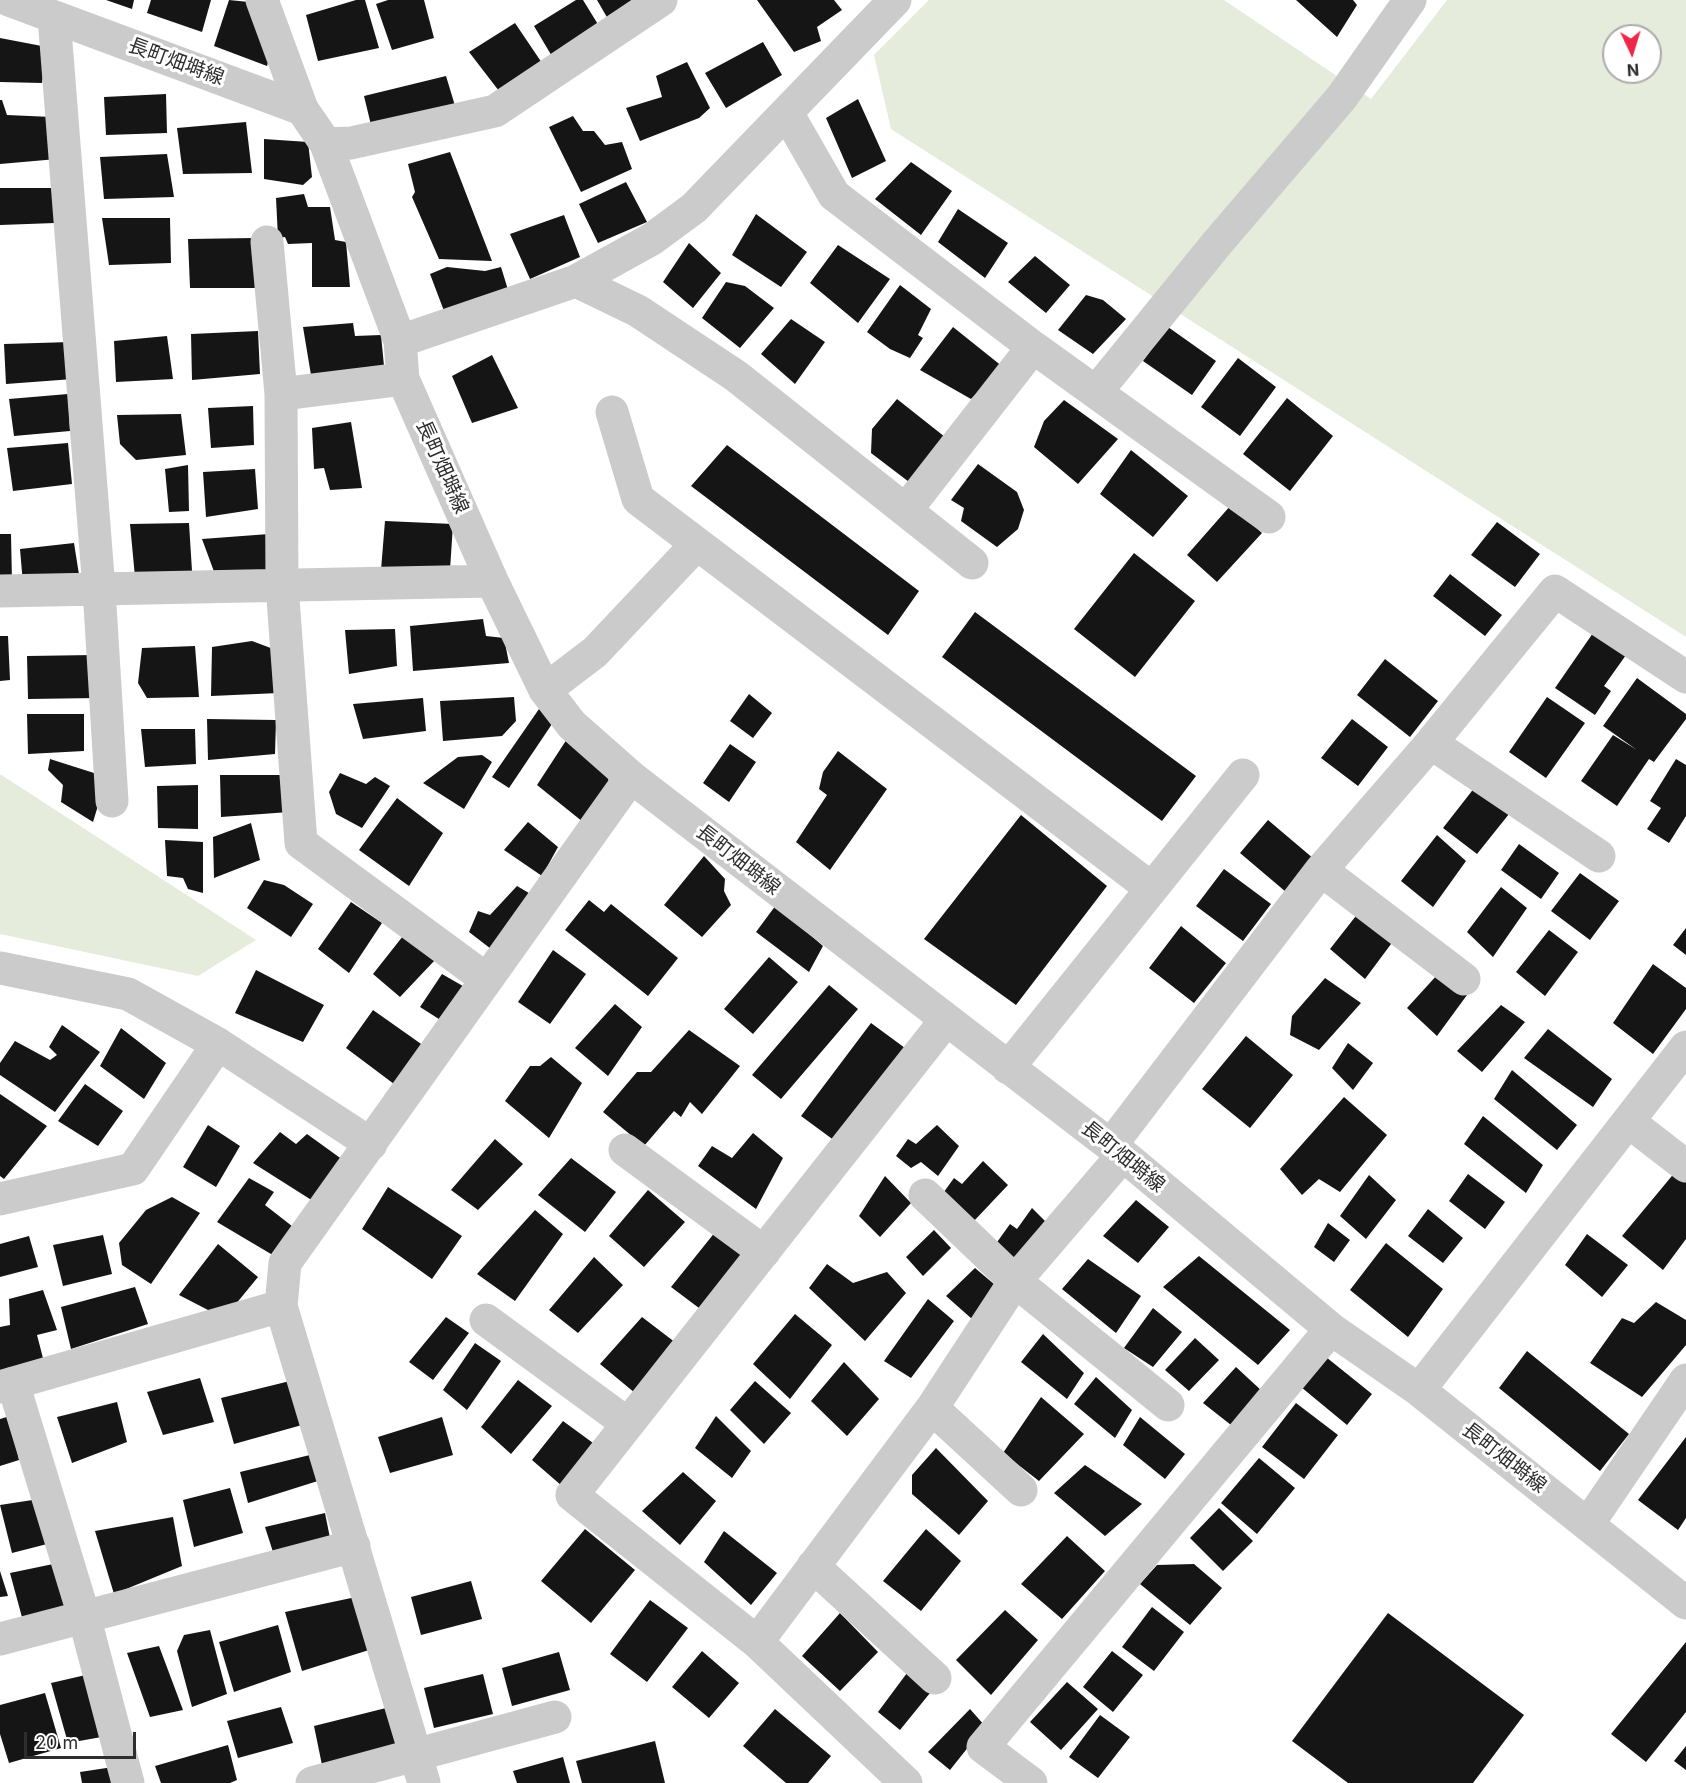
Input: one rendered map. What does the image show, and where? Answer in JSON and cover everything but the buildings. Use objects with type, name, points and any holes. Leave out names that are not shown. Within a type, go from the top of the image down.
[{"type":"street","name":"長町畑塒線","points":[[9,0],[302,109],[326,144],[400,341],[403,379],[492,581],[545,690],[572,725],[631,777],[1117,1150],[1331,1329],[1419,1390],[1686,1603]]},
{"type":"street","points":[[262,0],[302,109]]},
{"type":"street","points":[[326,144],[351,143],[495,111],[661,0]]},
{"type":"street","points":[[400,341],[576,281],[652,239],[694,208],[895,0]]},
{"type":"street","points":[[1096,392],[1218,242],[1342,97],[1410,0]]},
{"type":"street","points":[[54,17],[99,589],[112,801]]},
{"type":"street","points":[[787,113],[834,195],[1033,347],[1269,517]]},
{"type":"street","points":[[267,242],[281,394],[282,585],[301,843],[486,979]]},
{"type":"street","points":[[576,281],[638,311],[736,376],[972,563]]},
{"type":"street","points":[[906,510],[1033,347]]},
{"type":"street","points":[[281,394],[403,379]]},
{"type":"street","points":[[612,412],[638,499],[1151,888]]},
{"type":"street","points":[[545,690],[595,652],[696,545]]},
{"type":"street","points":[[0,591],[492,581]]},
{"type":"street","points":[[758,1642],[932,1408],[1015,1281],[1117,1150],[1321,870],[1431,743],[1555,591],[1686,677]]},
{"type":"street","points":[[1431,743],[1599,856]]},
{"type":"street","points":[[1008,1068],[1243,776]]},
{"type":"street","points":[[421,1770],[281,1306],[285,1263],[631,777]]},
{"type":"street","points":[[1321,870],[1464,979]]},
{"type":"street","points":[[0,968],[128,994],[218,1044],[371,1144]]},
{"type":"street","points":[[906,1783],[758,1642],[572,1495],[946,1020]]},
{"type":"street","points":[[0,1199],[134,1169],[218,1044]]},
{"type":"street","points":[[1419,1390],[1686,1047]]},
{"type":"street","points":[[1629,1122],[1686,1166]]},
{"type":"street","points":[[625,1150],[764,1252]]},
{"type":"street","points":[[925,1195],[1015,1281],[1168,1405]]},
{"type":"street","points":[[128,1783],[84,1616],[7,1385],[281,1306]]},
{"type":"street","points":[[486,1320],[628,1424]]},
{"type":"street","points":[[1031,1783],[983,1747],[1331,1329]]},
{"type":"street","points":[[1588,1524],[1686,1380]]},
{"type":"street","points":[[932,1408],[1021,1490]]},
{"type":"street","points":[[0,1639],[354,1545]]},
{"type":"street","points":[[813,1566],[935,1678]]},
{"type":"street","points":[[312,1783],[421,1770],[555,1717]]},
{"type":"green space","points":[[929,0],[1224,0],[1371,99],[1447,0],[1686,0],[1686,637],[891,129],[874,55]]},
{"type":"green space","points":[[0,774],[256,940],[198,976],[0,934]]}]
